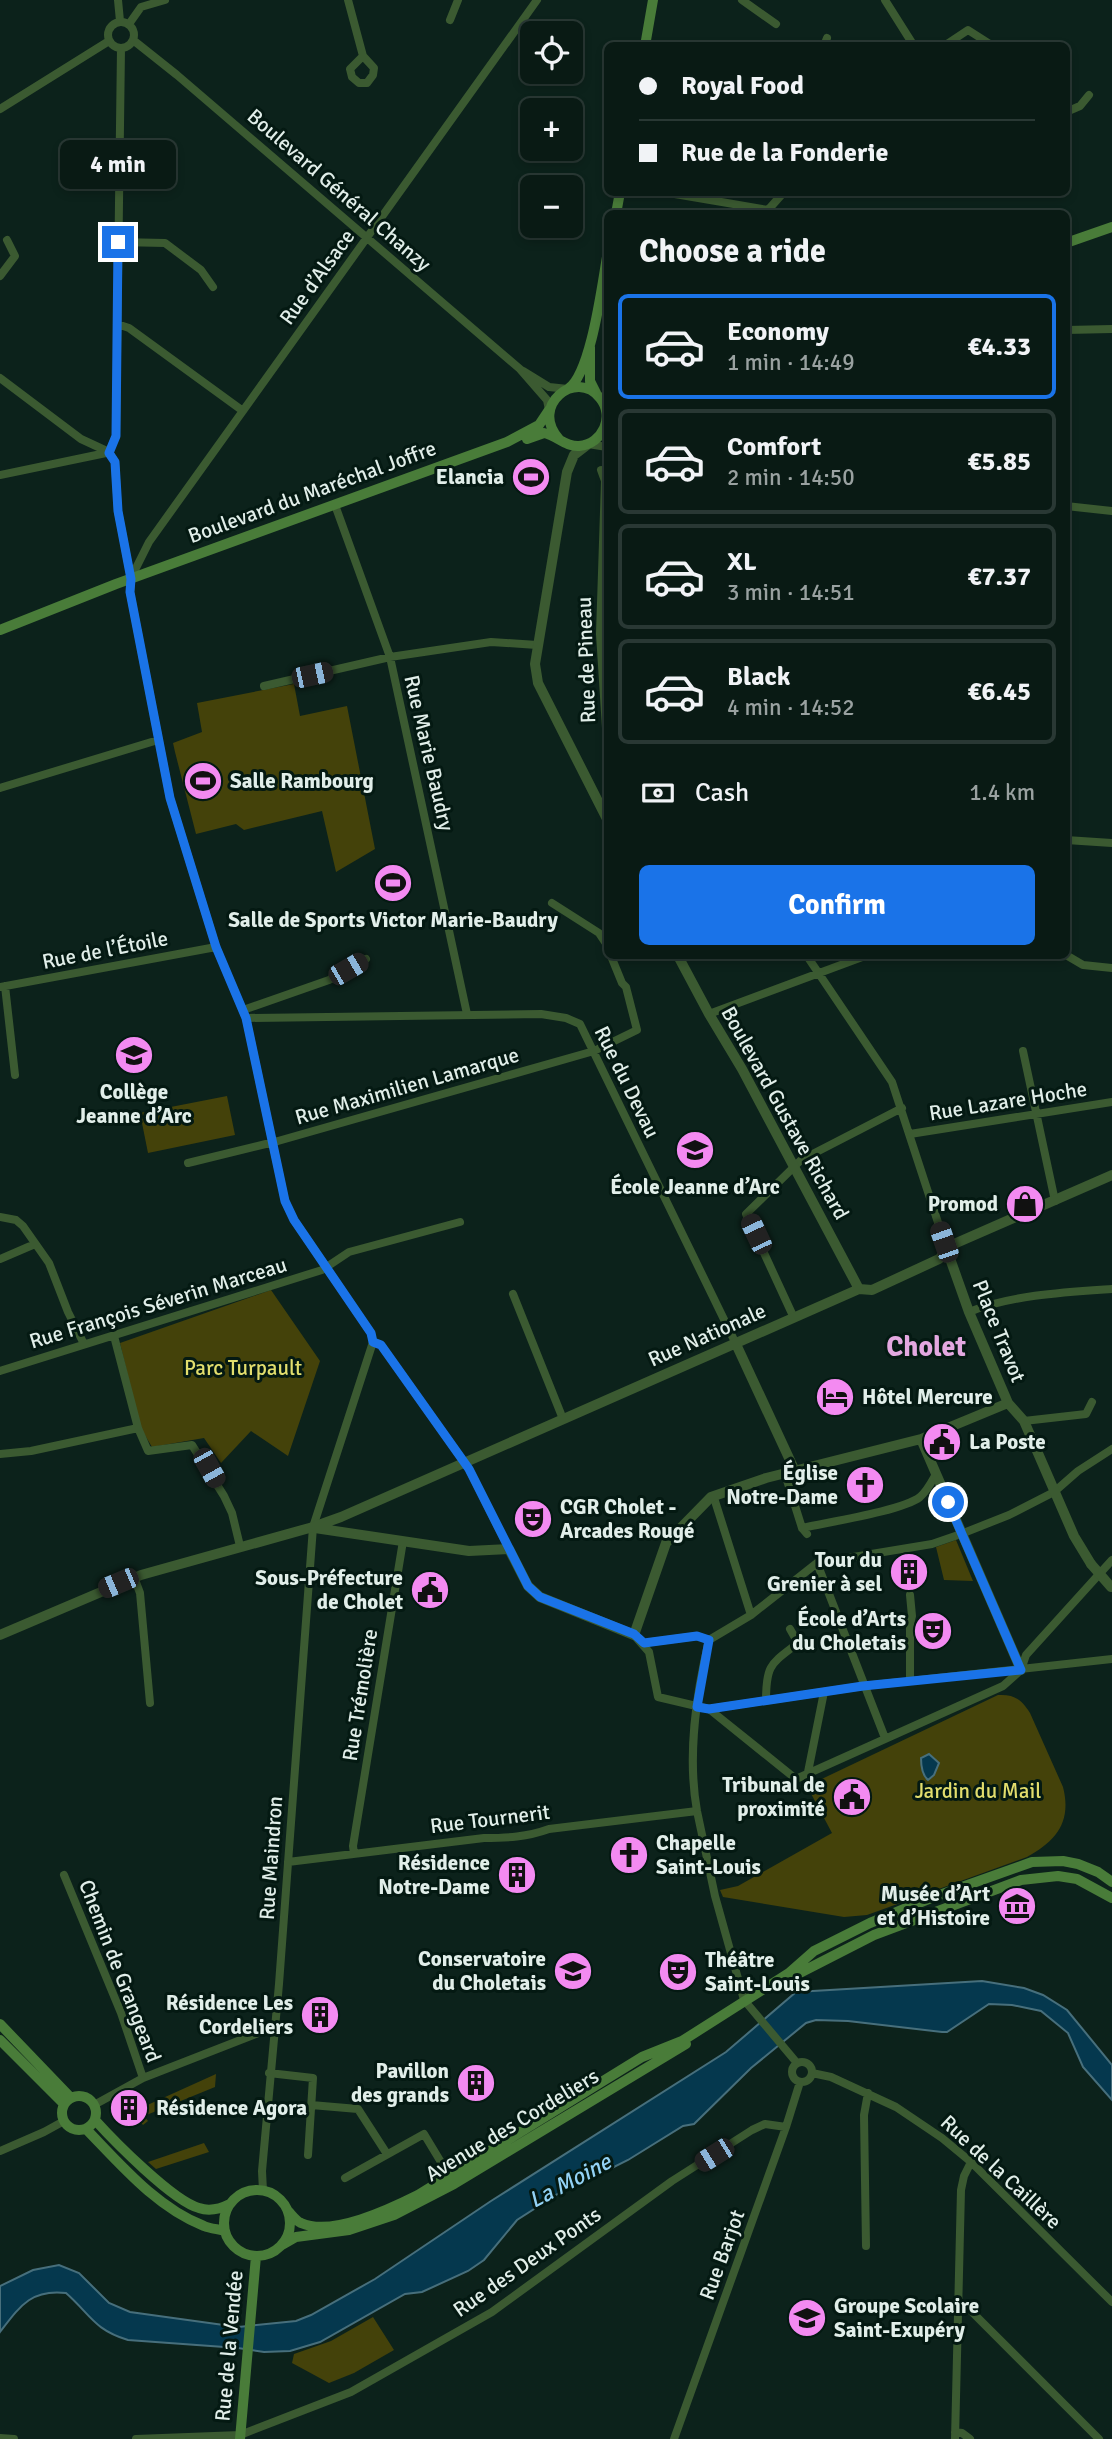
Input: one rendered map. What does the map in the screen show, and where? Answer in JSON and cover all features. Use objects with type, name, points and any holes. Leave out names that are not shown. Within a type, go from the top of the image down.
[{"type":"main road","points":[[646,42],[653,0]]},
{"type":"main road","points":[[1070,242],[1112,226]]},
{"type":"main road","points":[[604,273],[590,345],[578,380],[556,397],[549,410],[550,426],[559,439],[572,446],[588,444],[600,436],[604,427]]},
{"type":"main road","points":[[590,345],[590,382],[604,406]]},
{"type":"main road","points":[[568,389],[583,388],[604,398]]},
{"type":"main road","name":"Boulevard du Maréchal Joffre","points":[[507,442],[539,425],[549,410]]},
{"type":"main road","name":"Boulevard du Maréchal Joffre","points":[[0,630],[131,579],[507,442],[544,433],[559,439]]},
{"type":"main road","points":[[746,2002],[789,1973],[814,1951],[870,1923],[1032,1861],[1078,1864],[1098,1872],[1112,1882]]},
{"type":"main road","points":[[746,2002],[874,1935],[1021,1880],[1058,1876],[1077,1879],[1112,1898]]},
{"type":"main road","name":"Avenue des Cordeliers","points":[[288,2211],[299,2222],[338,2224],[360,2220],[395,2206],[450,2177],[620,2070],[653,2052],[682,2041],[746,2002]]},
{"type":"main road","name":"Avenue des Cordeliers","points":[[282,2245],[296,2237],[335,2233],[367,2225],[394,2215],[442,2190],[569,2117],[746,2002]]},
{"type":"main road","points":[[0,2024],[68,2101]]},
{"type":"main road","points":[[0,2040],[68,2101]]},
{"type":"main road","points":[[86,2129],[94,2120],[94,2105],[87,2098],[68,2101],[62,2110],[64,2121],[71,2128],[86,2129],[145,2188],[174,2209],[205,2227],[225,2231]]},
{"type":"main road","points":[[94,2120],[113,2140],[187,2203],[208,2210],[230,2204]]},
{"type":"main road","points":[[263,2190],[279,2197],[288,2211],[289,2228],[282,2245],[271,2253],[256,2256],[237,2249],[225,2231],[230,2204],[236,2197],[263,2190]]},
{"type":"main road","name":"Rue de la Vendée","points":[[240,2437],[256,2256]]},
{"type":"street","points":[[118,0],[124,22],[134,31],[133,40],[128,46],[121,48],[109,41],[109,28],[124,22],[141,7],[165,0]]},
{"type":"street","points":[[348,0],[363,56]]},
{"type":"street","points":[[450,20],[458,0]]},
{"type":"street","name":"Rue d’Alsace","points":[[131,579],[149,542],[537,0]]},
{"type":"street","points":[[742,0],[776,24]]},
{"type":"street","points":[[885,0],[911,42]]},
{"type":"street","points":[[950,42],[968,30],[987,42]]},
{"type":"street","name":"Boulevard Général Chanzy","points":[[133,40],[145,47],[520,369],[547,400],[549,410]]},
{"type":"street","points":[[0,109],[109,41]]},
{"type":"street","points":[[109,453],[116,436],[121,48]]},
{"type":"street","points":[[1070,110],[1080,106],[1089,95]]},
{"type":"street","points":[[684,196],[758,210]]},
{"type":"street","points":[[0,276],[15,256],[7,240]]},
{"type":"street","points":[[118,242],[166,243],[201,270],[213,286]]},
{"type":"street","points":[[117,324],[129,328],[243,411]]},
{"type":"street","points":[[1070,330],[1112,329]]},
{"type":"street","name":"Boulevard Général Chanzy","points":[[520,369],[549,387],[568,389]]},
{"type":"street","points":[[0,378],[80,439],[109,453],[115,462],[118,511],[131,579],[130,592],[158,740],[180,836],[216,947],[245,1014],[285,1201],[294,1220],[371,1333],[373,1342],[381,1345],[477,1481],[528,1586],[540,1597],[634,1634],[649,1652],[658,1697],[709,1709],[910,1680],[1112,1659]]},
{"type":"street","points":[[559,439],[566,455],[568,472]]},
{"type":"street","points":[[604,446],[588,444],[574,455],[568,472],[535,664],[538,683],[604,813]]},
{"type":"street","points":[[0,475],[109,453]]},
{"type":"street","name":"Rue de Pineau","points":[[601,470],[604,478]]},
{"type":"street","name":"Rue Marie Baudry","points":[[335,505],[390,657],[467,1014]]},
{"type":"street","points":[[1070,506],[1112,511]]},
{"type":"street","name":"Rue de Pineau","points":[[604,576],[600,634],[604,697]]},
{"type":"street","points":[[264,685],[390,657],[491,642],[537,645]]},
{"type":"street","points":[[0,788],[158,740]]},
{"type":"street","points":[[1070,841],[1112,843]]},
{"type":"street","points":[[552,903],[599,933],[604,940]]},
{"type":"street","name":"Rue de l’Étoile","points":[[3,987],[216,947]]},
{"type":"street","points":[[1070,957],[1083,965],[1112,968]]},
{"type":"street","points":[[245,1014],[329,980],[366,959]]},
{"type":"street","name":"Rue Maximilien Lamarque","points":[[188,1163],[594,1051],[637,1030],[626,987],[612,959]]},
{"type":"street","name":"Boulevard Gustave Richard","points":[[680,959],[742,1069],[859,1289]]},
{"type":"street","points":[[809,959],[892,1082],[947,1250]]},
{"type":"street","points":[[709,1014],[855,959]]},
{"type":"street","points":[[3,987],[15,1075]]},
{"type":"street","name":"Rue du Devau","points":[[245,1014],[541,1014],[566,1018],[580,1024],[736,1344]]},
{"type":"street","points":[[1023,1051],[1055,1201]]},
{"type":"street","name":"Rue Lazare Hoche","points":[[910,1134],[1112,1102]]},
{"type":"street","points":[[794,1318],[746,1214],[801,1160],[902,1108]]},
{"type":"street","points":[[893,1113],[898,1116],[904,1130],[910,1134]]},
{"type":"street","name":"Rue Nationale","points":[[0,1635],[134,1577],[341,1517],[859,1289],[872,1290],[939,1259],[954,1244],[1112,1175]]},
{"type":"street","points":[[0,1217],[16,1220],[49,1263],[84,1345]]},
{"type":"street","name":"Rue François Séverin Marceau","points":[[0,1371],[327,1268],[349,1252],[460,1222]]},
{"type":"street","points":[[0,1259],[35,1244]]},
{"type":"street","name":"Place Travot","points":[[947,1250],[969,1312],[1008,1403],[1024,1421],[1074,1536],[1091,1564],[1112,1588]]},
{"type":"street","points":[[969,1312],[986,1305],[1035,1297],[1112,1289]]},
{"type":"street","points":[[513,1294],[563,1419]]},
{"type":"street","points":[[114,1336],[138,1428],[148,1451],[192,1445],[224,1496],[232,1513],[240,1546]]},
{"type":"street","name":"Rue Maindron","points":[[263,2190],[262,2171],[313,1527],[373,1342]]},
{"type":"street","points":[[736,1344],[790,1472],[805,1531],[913,1502],[927,1489],[936,1474]]},
{"type":"street","points":[[1024,1421],[1086,1414],[1092,1402]]},
{"type":"street","points":[[634,1634],[666,1543],[710,1497],[790,1472],[921,1439],[1008,1403]]},
{"type":"street","points":[[0,1454],[31,1451],[138,1428]]},
{"type":"street","points":[[921,1439],[1021,1670]]},
{"type":"street","points":[[797,2063],[746,2002],[715,1896],[697,1811],[693,1754],[697,1707],[709,1640],[751,1615],[817,1563],[932,1544],[961,1534],[1009,1515],[1054,1492],[1078,1471],[1112,1449]]},
{"type":"street","points":[[710,1497],[715,1502],[751,1615]]},
{"type":"street","points":[[313,1527],[469,1551],[509,1549]]},
{"type":"street","name":"Rue Trémolière","points":[[354,1854],[353,1846],[403,1541]]},
{"type":"street","points":[[817,1563],[885,1738]]},
{"type":"street","points":[[709,1709],[796,1779],[1003,1686],[1021,1670],[1026,1655],[1111,1565]]},
{"type":"street","points":[[134,1577],[139,1593],[150,1703]]},
{"type":"street","points":[[910,1595],[910,1680]]},
{"type":"street","points":[[766,1700],[767,1672],[798,1643],[790,1629]]},
{"type":"street","points":[[644,1643],[697,1636],[709,1640]]},
{"type":"street","points":[[807,1772],[824,1692]]},
{"type":"street","name":"Rue Tournerit","points":[[288,1862],[484,1838],[533,1835],[550,1829],[697,1811]]},
{"type":"street","points":[[1077,1879],[1078,1864]]},
{"type":"street","name":"Chemin de Grangeard","points":[[64,1875],[121,2013],[143,2078]]},
{"type":"street","points":[[94,2105],[143,2078],[261,2032],[274,2030]]},
{"type":"street","points":[[807,2062],[812,2073],[809,2079],[800,2082],[792,2075],[792,2068],[797,2063],[807,2062]]},
{"type":"street","points":[[270,2073],[313,2077],[308,2155]]},
{"type":"street","name":"Rue de la Caillère","points":[[812,2073],[831,2077],[868,2093],[896,2106],[927,2126],[971,2162],[1112,2302]]},
{"type":"street","name":"Rue Barjot","points":[[674,2439],[800,2082]]},
{"type":"street","points":[[866,2246],[864,2115],[868,2093]]},
{"type":"street","points":[[311,2105],[358,2109],[387,2154]]},
{"type":"street","points":[[0,2151],[64,2121]]},
{"type":"street","name":"Rue des Deux Ponts","points":[[136,2439],[240,2437],[351,2392],[492,2312],[672,2181],[752,2130],[765,2124],[786,2127]]},
{"type":"street","points":[[345,2178],[424,2134],[450,2177]]},
{"type":"street","points":[[970,2439],[955,2436],[961,2190],[971,2162]]},
{"type":"street","points":[[958,2304],[971,2311],[1099,2439]]},
{"type":"street","points":[[0,2438],[15,2439]]},
{"type":"green space","points":[[294,684],[300,716],[347,706],[375,849],[336,872],[322,811],[244,830],[236,824],[196,834],[175,752],[173,743],[202,732],[197,703]]},
{"type":"green space","points":[[227,1096],[235,1135],[148,1153],[140,1113]]},
{"type":"green space","name":"Parc Turpault","points":[[271,1290],[320,1361],[288,1456],[251,1431],[221,1463],[204,1438],[152,1447],[140,1427],[120,1343]]},
{"type":"green space","points":[[956,1540],[973,1581],[944,1580],[936,1547]]},
{"type":"green space","name":"Jardin du Mail","points":[[998,1695],[1013,1697],[1027,1708],[1063,1787],[1063,1820],[1054,1837],[1037,1851],[867,1915],[844,1917],[723,1897],[720,1890],[738,1886],[832,1833],[807,1786]]},
{"type":"green space","points":[[216,2074],[215,2087],[144,2116],[148,2121],[143,2125],[134,2115],[142,2111],[143,2107]]},
{"type":"green space","points":[[204,2143],[209,2152],[156,2169],[148,2162]]},
{"type":"green space","points":[[373,2317],[394,2350],[354,2373],[329,2383],[292,2363],[294,2354],[331,2341]]},
{"type":"water","points":[[929,1754],[939,1763],[934,1775],[928,1780],[923,1772],[921,1758]]},
{"type":"water","name":"La Moine","points":[[982,1981],[1024,1988],[1043,1995],[1067,2010],[1112,2065],[1112,2100],[1083,2067],[1068,2033],[1041,2011],[989,2004],[947,2032],[816,2020],[806,2023],[751,2068],[694,2124],[683,2126],[628,2160],[567,2188],[517,2220],[484,2260],[468,2271],[422,2292],[405,2294],[320,2342],[290,2351],[264,2352],[128,2340],[107,2331],[93,2321],[66,2293],[54,2292],[27,2301],[0,2332],[0,2286],[33,2270],[59,2265],[79,2273],[109,2303],[130,2312],[238,2327],[296,2321],[375,2279],[491,2201],[726,2052],[796,1992]]},
{"type":"place","name":"Elancia","points":[[531,477]]},
{"type":"place","name":"Salle Rambourg","points":[[203,781]]},
{"type":"place","name":"Salle de Sports Victor Marie-Baudry","points":[[393,883]]},
{"type":"place","name":"Collège Jeanne d’Arc","points":[[134,1055]]},
{"type":"place","name":"École Jeanne d’Arc","points":[[695,1150]]},
{"type":"place","name":"Promod","points":[[1025,1204]]},
{"type":"place","name":"Hôtel Mercure","points":[[835,1397]]},
{"type":"place","name":"La Poste","points":[[942,1442]]},
{"type":"place","name":"Église Notre-Dame","points":[[865,1485]]},
{"type":"place","name":"CGR Cholet - Arcades Rougé","points":[[533,1519]]},
{"type":"place","name":"Tour du Grenier à sel","points":[[909,1572]]},
{"type":"place","name":"Sous-Préfecture de Cholet","points":[[430,1590]]},
{"type":"place","name":"École d’Arts du Choletais","points":[[933,1631]]},
{"type":"place","name":"Tribunal de proximité","points":[[852,1797]]},
{"type":"place","name":"Chapelle Saint-Louis","points":[[629,1855]]},
{"type":"place","name":"Résidence Notre-Dame","points":[[517,1875]]},
{"type":"place","name":"Musée d’Art et d’Histoire","points":[[1017,1906]]},
{"type":"place","name":"Conservatoire du Choletais","points":[[573,1971]]},
{"type":"place","name":"Théâtre Saint-Louis","points":[[678,1972]]},
{"type":"place","name":"Résidence Les Cordeliers","points":[[320,2015]]},
{"type":"place","name":"Pavillon des grands","points":[[476,2083]]},
{"type":"place","name":"Résidence Agora","points":[[129,2108]]},
{"type":"place","name":"Groupe Scolaire Saint-Exupéry","points":[[807,2318]]},
{"type":"district","name":"Cholet","points":[[926,1347]]},
{"type":"route","points":[[118,242],[116,436],[109,453],[115,462],[118,511],[131,579],[130,592],[170,798],[220,960],[246,1018],[285,1201],[294,1220],[371,1333],[373,1342],[381,1345],[477,1481],[528,1586],[540,1597],[634,1634],[644,1643],[697,1636],[709,1640],[697,1707],[709,1709],[910,1680],[1021,1670],[948,1502]]}]
